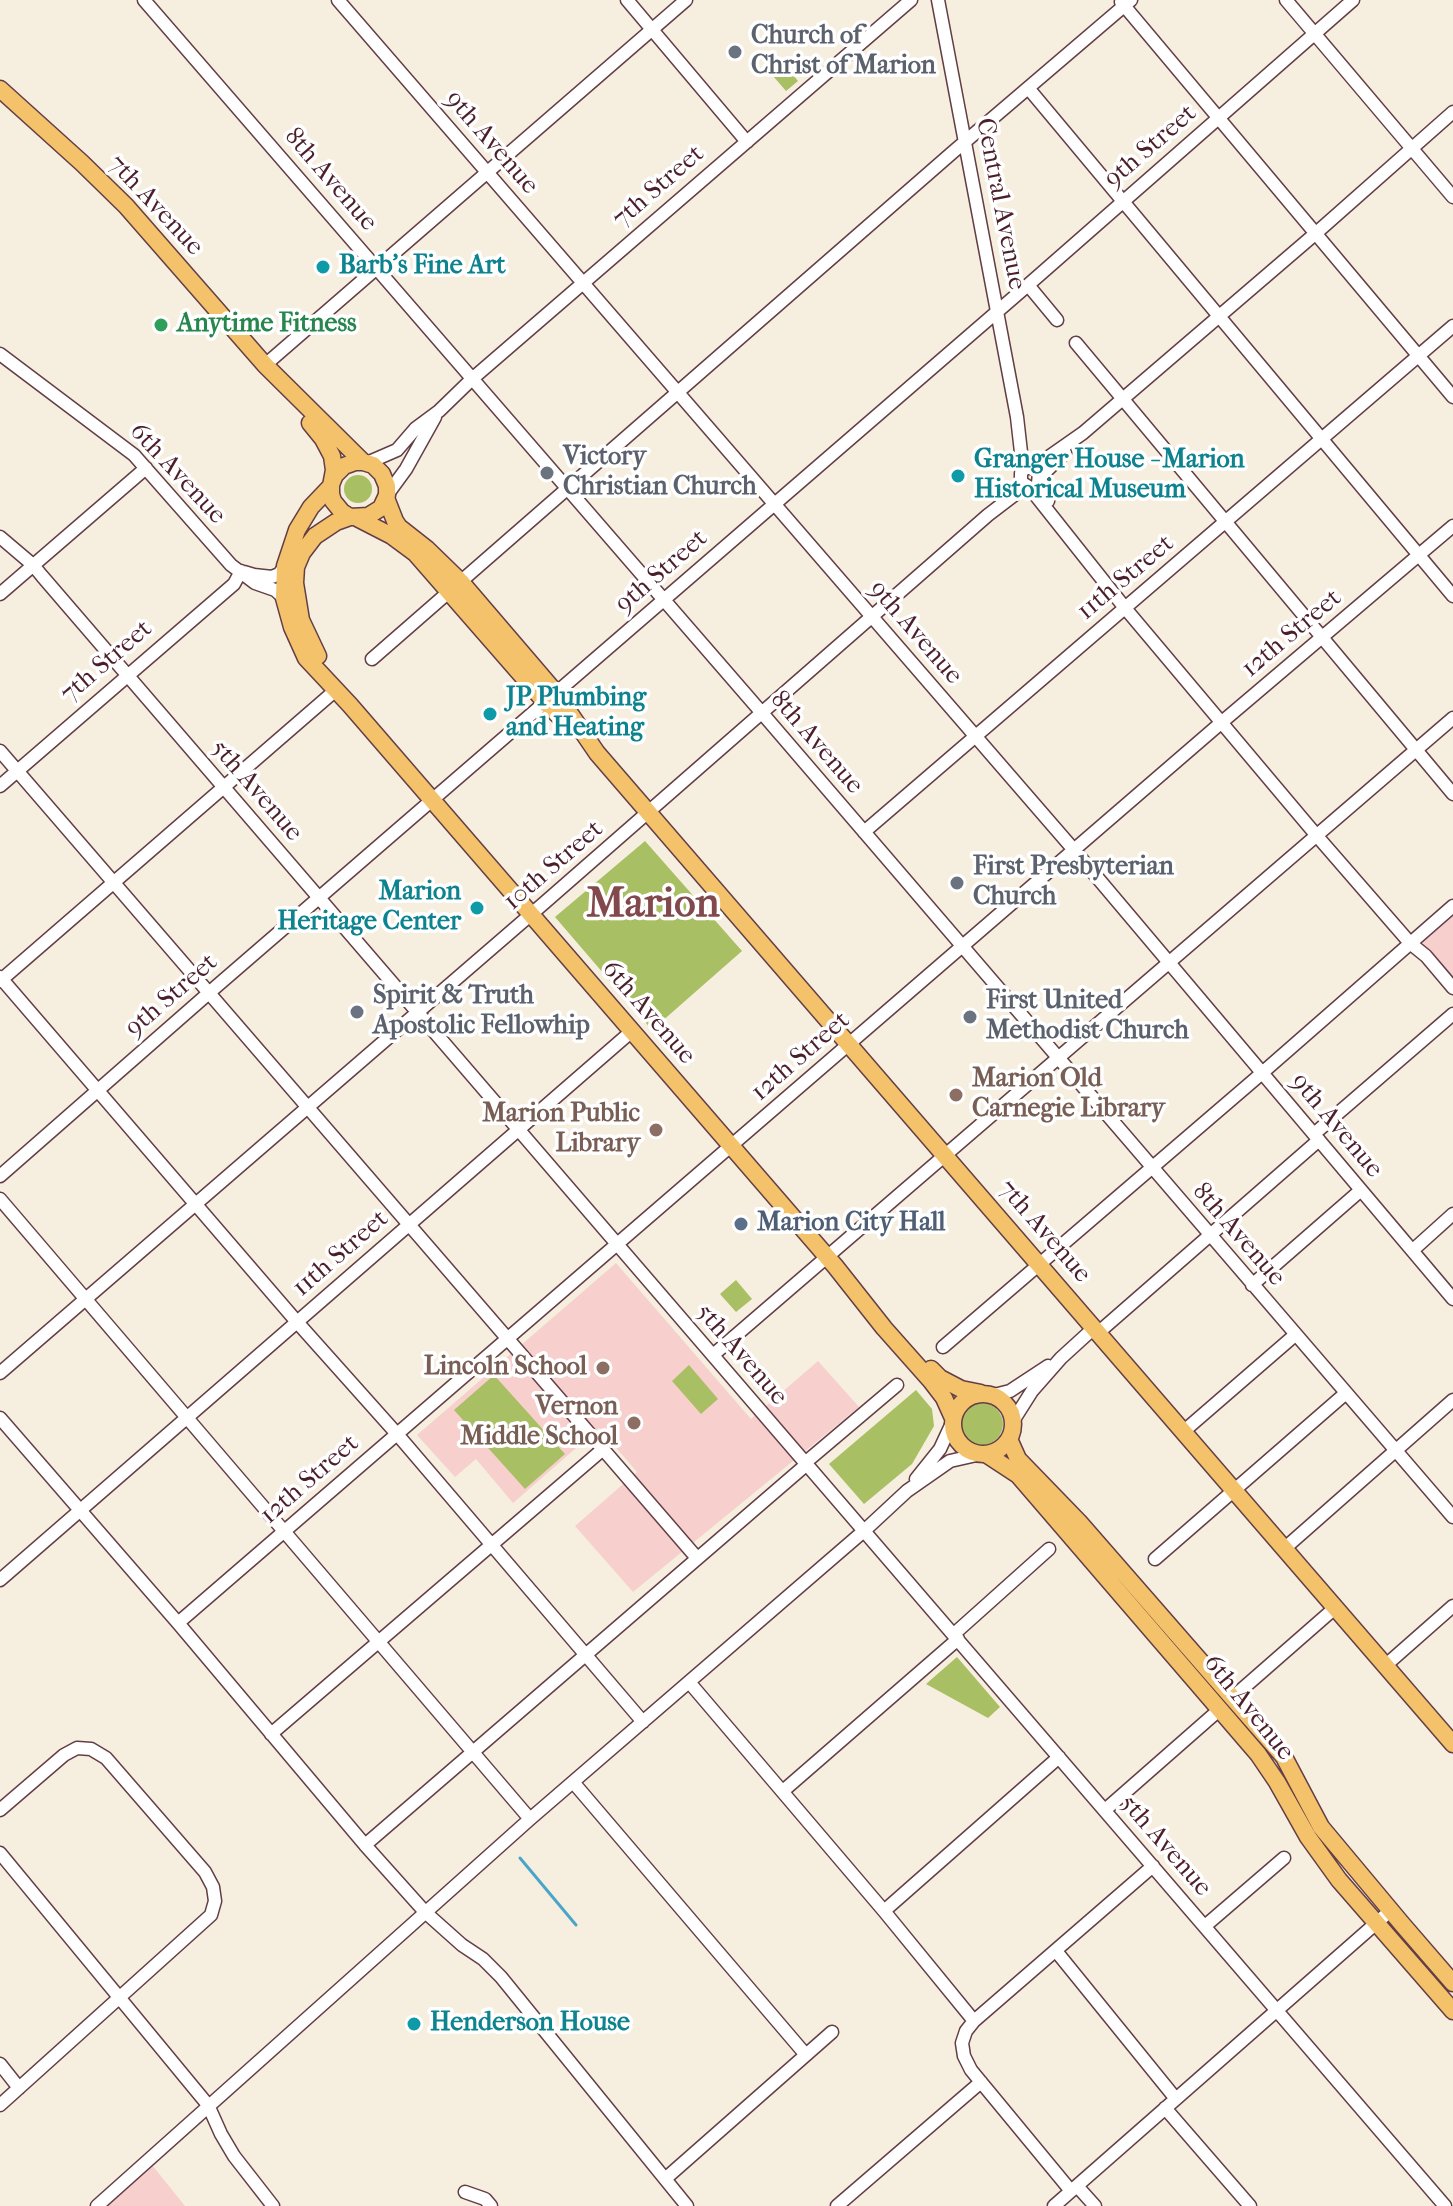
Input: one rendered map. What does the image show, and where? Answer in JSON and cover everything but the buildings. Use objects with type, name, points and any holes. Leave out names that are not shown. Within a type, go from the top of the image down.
[{"type":"main road","name":"7th Avenue","points":[[0,89],[126,206],[318,426],[365,462]]},
{"type":"main road","points":[[284,598],[286,556],[297,530],[311,506],[329,486],[335,475],[344,466],[365,462],[382,474],[387,486],[386,497],[377,511],[368,516],[354,517],[337,507],[329,486],[318,426]]},
{"type":"main road","name":"7th Avenue","points":[[386,497],[399,527],[427,549],[597,753],[1453,1744]]},
{"type":"main road","name":"7th Avenue","points":[[354,517],[405,544],[456,587]]},
{"type":"main road","name":"6th Avenue","points":[[337,689],[309,641],[301,620],[295,583],[298,561],[308,543],[329,526],[354,517]]},
{"type":"main road","name":"6th Avenue","points":[[284,598],[292,627],[306,658],[337,689],[826,1256],[944,1398],[953,1419]]},
{"type":"main road","name":"6th Avenue","points":[[860,1296],[940,1378],[961,1389],[990,1395]]},
{"type":"main road","points":[[972,1395],[990,1395],[1000,1398],[1009,1408],[1013,1421],[1009,1439],[1002,1447],[983,1454],[970,1451],[956,1437],[955,1410],[972,1395]]},
{"type":"main road","name":"6th Avenue","points":[[1009,1439],[1018,1459],[1079,1522],[1284,1757],[1321,1827],[1453,1983]]},
{"type":"main road","name":"6th Avenue","points":[[983,1454],[1018,1475],[1258,1754],[1308,1837],[1339,1880],[1453,2011]]},
{"type":"street","name":"8th Avenue","points":[[144,0],[1453,1517]]},
{"type":"street","name":"9th Avenue","points":[[338,0],[1074,850],[1453,1299]]},
{"type":"street","points":[[627,0],[747,142]]},
{"type":"street","points":[[265,365],[686,0]]},
{"type":"street","name":"7th Street","points":[[365,462],[397,450],[416,428],[911,0]]},
{"type":"street","name":"Central Avenue","points":[[938,0],[1030,477],[1058,522],[1125,608],[1317,836],[1453,988]]},
{"type":"street","points":[[1286,0],[1453,197]]},
{"type":"street","name":"9th Street","points":[[0,1176],[1353,0]]},
{"type":"street","points":[[372,659],[1029,89],[1125,2],[1218,118],[1453,397]]},
{"type":"street","points":[[1029,89],[1453,596]]},
{"type":"street","name":"10th Street","points":[[0,1373],[649,813],[1030,477],[1123,400],[1453,112]]},
{"type":"street","points":[[1028,285],[1057,320]]},
{"type":"street","name":"11th Street","points":[[864,832],[1453,326]]},
{"type":"street","points":[[1076,343],[1453,794]]},
{"type":"street","name":"6th Avenue","points":[[0,354],[134,455],[217,551],[255,583],[275,590],[284,598]]},
{"type":"street","name":"7th Street","points":[[386,497],[439,411]]},
{"type":"street","points":[[0,594],[146,468]]},
{"type":"street","name":"12th Street","points":[[178,1623],[1453,526]]},
{"type":"street","name":"5th Avenue","points":[[0,537],[33,565],[1445,2206]]},
{"type":"street","points":[[241,571],[272,577],[285,566]]},
{"type":"street","name":"7th Street","points":[[0,786],[234,584],[241,571]]},
{"type":"street","points":[[337,689],[1,979],[643,1722]]},
{"type":"street","points":[[713,1355],[1453,718]]},
{"type":"street","points":[[0,751],[697,1558]]},
{"type":"street","points":[[943,1347],[1453,906]]},
{"type":"street","points":[[990,1395],[1010,1391],[1097,1330],[1209,1234],[1453,1014]]},
{"type":"street","name":"11th Street","points":[[0,1580],[632,1031]]},
{"type":"street","points":[[1252,1285],[1361,1190]]},
{"type":"street","points":[[0,1199],[530,1819]]},
{"type":"street","points":[[1413,1250],[1453,1214]]},
{"type":"street","points":[[1184,1431],[1295,1335]]},
{"type":"street","points":[[1013,1421],[1032,1391],[1061,1358]]},
{"type":"street","points":[[365,1845],[897,1385]]},
{"type":"street","points":[[1155,1559],[1346,1393]]},
{"type":"street","points":[[1285,1548],[1453,1400]]},
{"type":"street","points":[[0,1418],[425,1912],[501,1977],[687,2206]]},
{"type":"street","points":[[907,1491],[940,1449],[953,1419]]},
{"type":"street","points":[[271,1734],[602,1450]]},
{"type":"street","points":[[97,2206],[530,1819],[907,1491],[950,1461],[983,1454]]},
{"type":"street","points":[[783,1791],[1049,1549]]},
{"type":"street","points":[[1386,1665],[1453,1606]]},
{"type":"street","points":[[1232,1698],[1336,1607]]},
{"type":"street","points":[[689,1682],[974,2021]]},
{"type":"street","points":[[1105,1810],[1219,1710]]},
{"type":"street","points":[[0,1810],[64,1755],[77,1748],[91,1749],[106,1758],[205,1872],[213,1887],[215,1901],[211,1915],[0,2105]]},
{"type":"street","points":[[884,1911],[1059,1757]]},
{"type":"street","points":[[573,1782],[806,2055]]},
{"type":"street","points":[[0,1853],[208,2105],[234,2156],[273,2206]]},
{"type":"street","points":[[1205,1926],[1284,1858]]},
{"type":"street","points":[[1095,2206],[1074,2188],[981,2082],[964,2056],[962,2043],[974,2021],[1153,1866]]},
{"type":"street","points":[[1054,2206],[1390,1911]]},
{"type":"street","points":[[1056,1951],[1176,2099]]},
{"type":"street","points":[[665,2179],[832,2032]]},
{"type":"street","points":[[0,2064],[19,2088]]},
{"type":"street","points":[[837,2206],[981,2082]]},
{"type":"street","points":[[1165,2108],[1250,2206]]},
{"type":"street","points":[[465,2192],[485,2199],[491,2206]]},
{"type":"shaded area","points":[[1453,913],[1453,978],[1421,941]]},
{"type":"shaded area","name":"Vernon Middle School","points":[[616,1263],[751,1419],[818,1361],[859,1407],[633,1592],[575,1526],[637,1472],[599,1428],[513,1503],[476,1459],[455,1477],[417,1435]]},
{"type":"shaded area","points":[[152,2165],[185,2206],[106,2206]]},
{"type":"green space","points":[[776,59],[780,59],[798,81],[786,91],[767,69]]},
{"type":"green space","points":[[358,475],[368,479],[372,489],[368,499],[358,503],[348,499],[344,489],[348,479]]},
{"type":"green space","points":[[645,841],[742,951],[652,1030],[555,917]]},
{"type":"green space","points":[[736,1280],[752,1299],[736,1312],[720,1294]]},
{"type":"green space","points":[[689,1365],[718,1399],[701,1414],[672,1381]]},
{"type":"green space","points":[[494,1375],[565,1454],[525,1489],[454,1410]]},
{"type":"green space","points":[[916,1390],[932,1409],[934,1426],[912,1464],[864,1504],[829,1464]]},
{"type":"green space","points":[[982,1403],[997,1409],[1003,1424],[997,1439],[982,1445],[967,1439],[961,1424],[967,1409]]},
{"type":"green space","points":[[957,1657],[1000,1707],[988,1718],[926,1684]]},
{"type":"waterway","points":[[520,1858],[576,1925]]},
{"type":"place","name":"Church of Christ of Marion","points":[[735,52]]},
{"type":"place","name":"Barb's Fine Art","points":[[323,267]]},
{"type":"place","name":"Anytime Fitness","points":[[161,325]]},
{"type":"place","name":"Victory Christian Church","points":[[547,473]]},
{"type":"place","name":"Granger House - Marion Historical Museum","points":[[958,476]]},
{"type":"place","name":"JP Plumbing and Heating","points":[[490,714]]},
{"type":"place","name":"First Presbyterian Church","points":[[957,883]]},
{"type":"place","name":"Marion Heritage Center","points":[[477,908]]},
{"type":"place","name":"Spirit & Truth Apostolic Fellowhip","points":[[357,1012]]},
{"type":"place","name":"First United Methodist Church","points":[[970,1017]]},
{"type":"place","name":"Marion Old Carnegie Library","points":[[956,1095]]},
{"type":"place","name":"Marion Public Library","points":[[656,1130]]},
{"type":"place","name":"Marion City Hall","points":[[741,1224]]},
{"type":"place","name":"Lincoln School","points":[[603,1368]]},
{"type":"place","name":"Vernon Middle School","points":[[634,1423]]},
{"type":"place","name":"Henderson House","points":[[414,2024]]},
{"type":"district","name":"Marion","points":[[653,906]]}]
